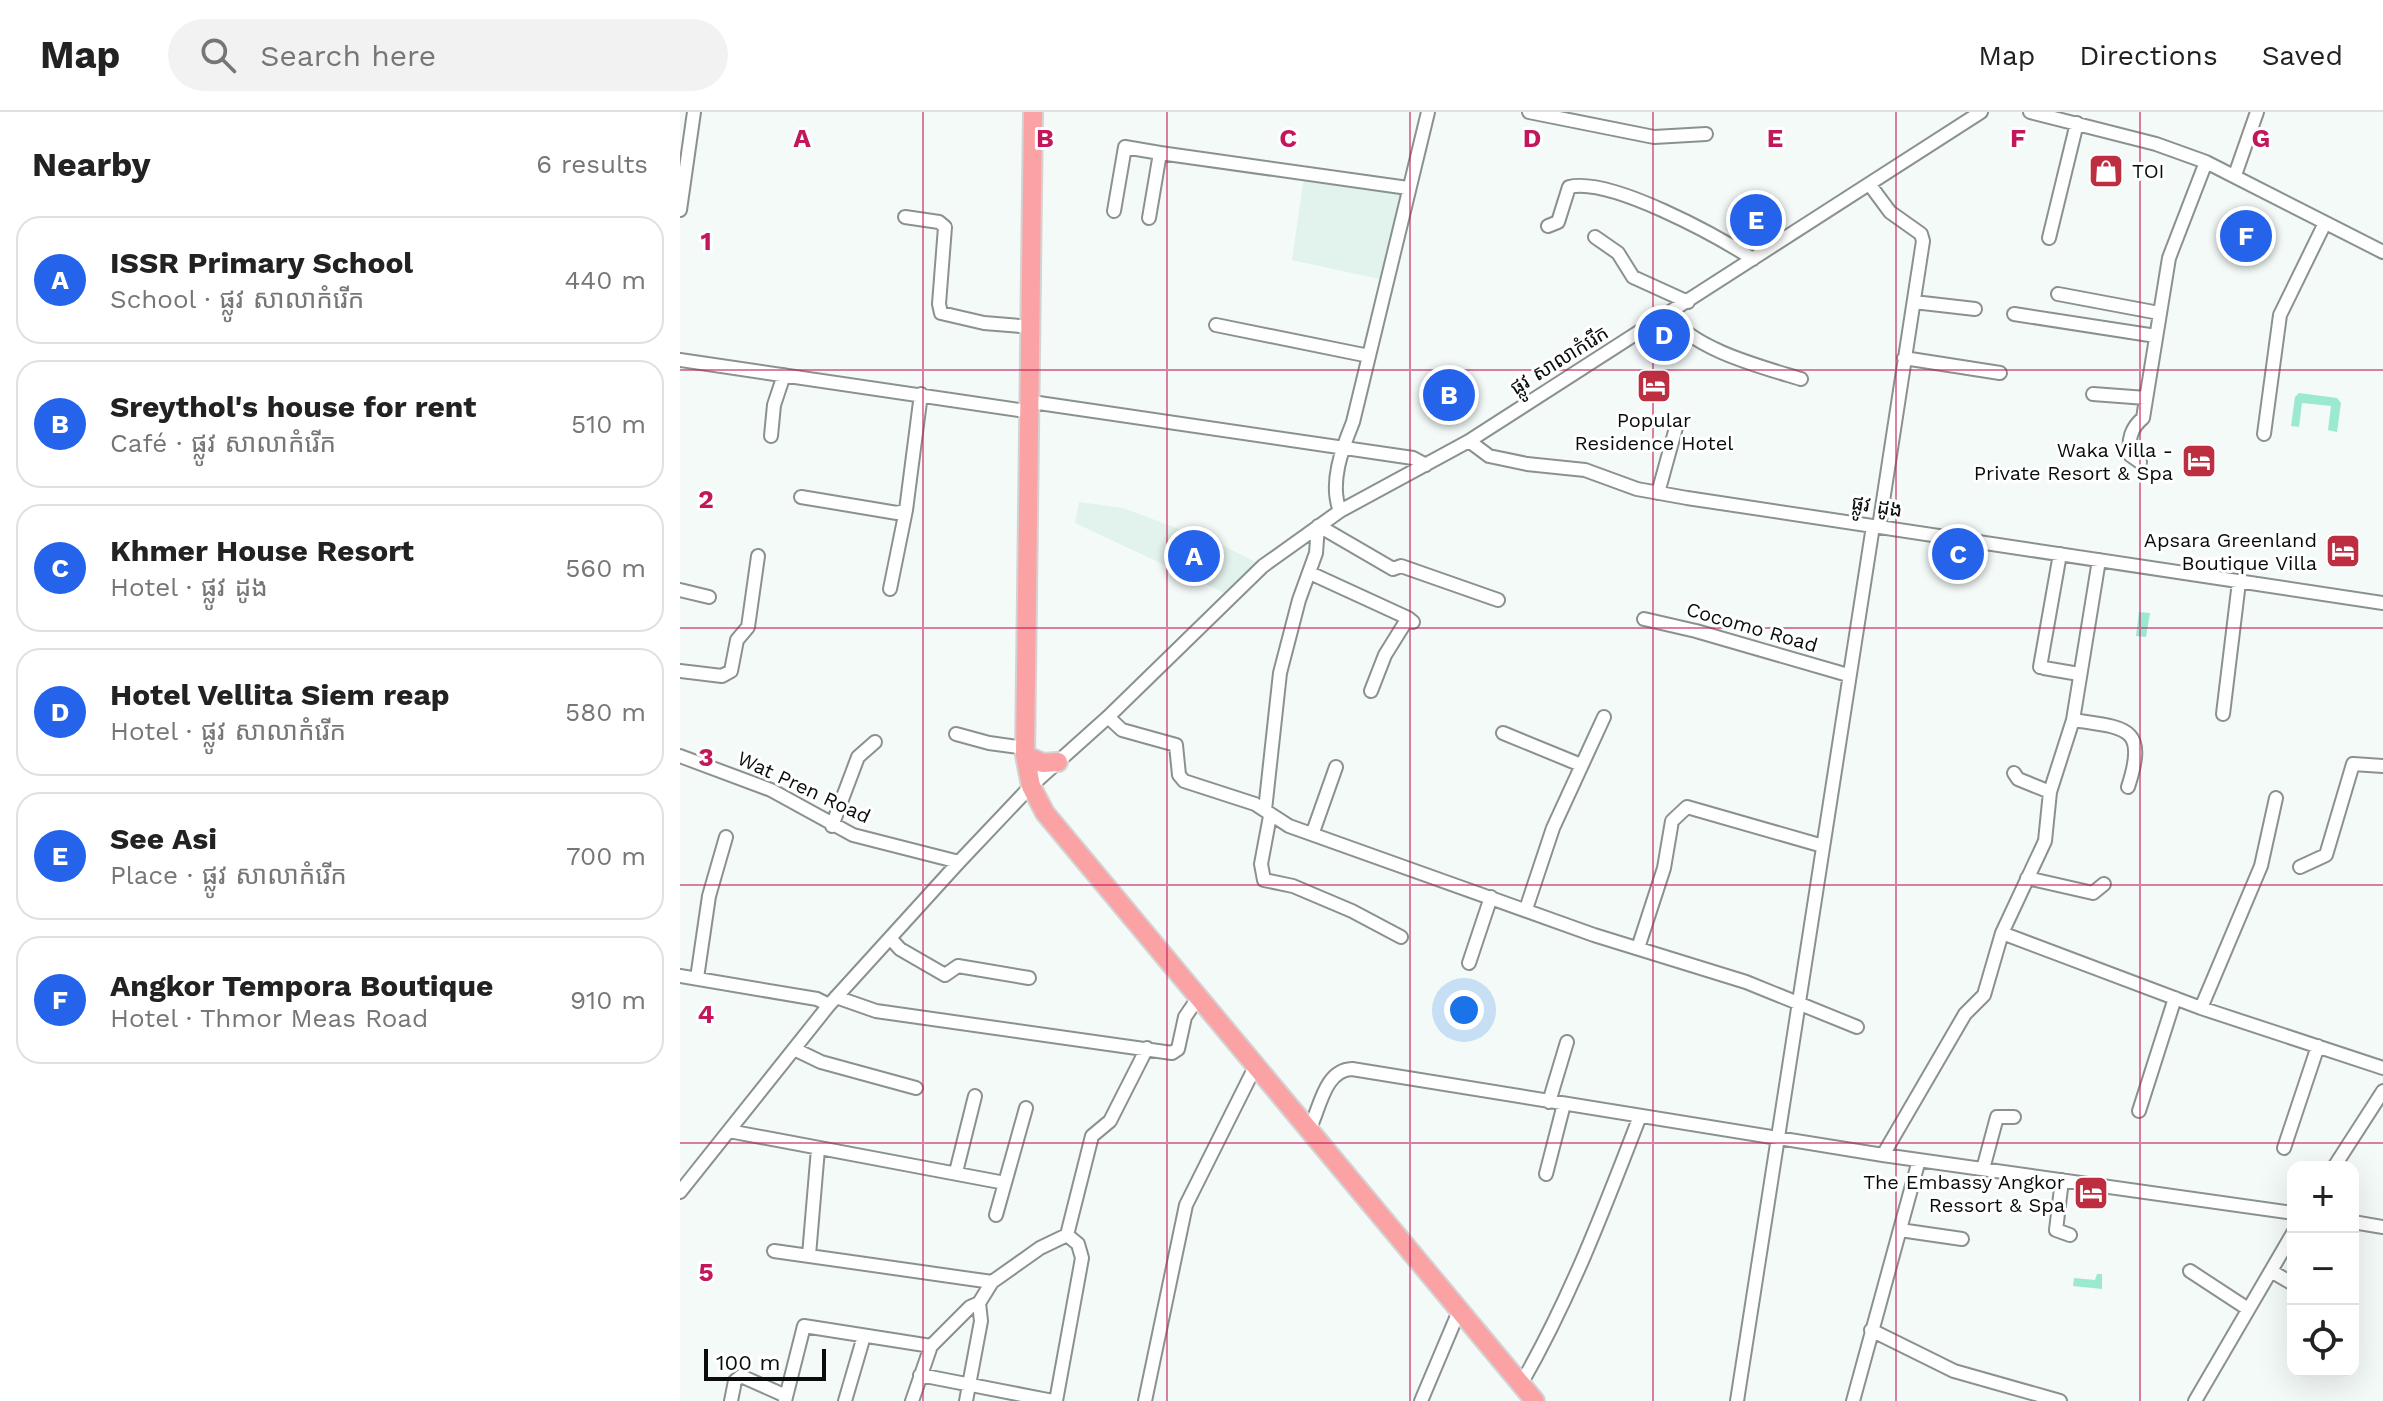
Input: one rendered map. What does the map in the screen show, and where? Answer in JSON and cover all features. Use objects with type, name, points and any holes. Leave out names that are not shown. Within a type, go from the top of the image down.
[{"type":"highway","points":[[1033,112],[1032,407],[1025,751],[1031,786],[1045,813],[1535,1401]]},
{"type":"highway","points":[[1025,751],[1043,763],[1058,762]]},
{"type":"street","points":[[680,210],[694,112]]},
{"type":"street","points":[[1340,511],[1334,495],[1343,447],[1353,422],[1428,112]]},
{"type":"street","points":[[1529,112],[1654,137],[1706,134]]},
{"type":"street","name":"ផ្លូវ សាលាកំរើក","points":[[680,1192],[729,1131],[801,1053],[833,1001],[959,862],[1031,786],[1108,717],[1263,566],[1340,511],[1426,465],[1474,446],[1669,314],[1981,112]]},
{"type":"street","points":[[2030,112],[2206,162],[2235,175],[2321,229],[2383,252]]},
{"type":"street","points":[[2235,175],[2257,112]]},
{"type":"street","points":[[2049,238],[2077,123]]},
{"type":"street","points":[[1114,211],[1125,147],[1408,188]]},
{"type":"street","points":[[1149,218],[1160,153]]},
{"type":"street","points":[[2140,462],[2130,455],[2129,443],[2133,427],[2143,418],[2170,254],[2206,162]]},
{"type":"street","points":[[1737,1401],[1848,675],[1914,302],[1922,236],[1890,212],[1870,185]]},
{"type":"street","points":[[1548,226],[1558,222],[1569,187],[1588,187],[1678,216],[1753,259]]},
{"type":"street","points":[[905,217],[939,222],[945,227],[939,304],[941,313],[984,323],[1032,327]]},
{"type":"street","points":[[2264,434],[2280,315],[2321,229]]},
{"type":"street","points":[[1595,237],[1618,253],[1633,277],[1688,302]]},
{"type":"street","points":[[2058,294],[2159,313]]},
{"type":"street","points":[[1914,302],[1975,309]]},
{"type":"street","points":[[1669,314],[1680,329],[1702,341],[1801,379]]},
{"type":"street","points":[[2014,314],[2156,336]]},
{"type":"street","points":[[1216,325],[1369,356]]},
{"type":"street","points":[[1904,358],[2000,373]]},
{"type":"street","points":[[680,360],[1343,447],[1413,458],[1426,465]]},
{"type":"street","points":[[771,436],[774,405],[784,375]]},
{"type":"street","points":[[890,589],[906,510],[921,394]]},
{"type":"street","points":[[2093,394],[2146,398]]},
{"type":"street","points":[[1658,493],[1677,424]]},
{"type":"street","name":"ផ្លូវ ដូង","points":[[1474,446],[1527,464],[1585,470],[1658,493],[2383,603]]},
{"type":"street","points":[[801,497],[897,513],[906,510]]},
{"type":"street","points":[[1401,937],[1352,911],[1293,886],[1264,880],[1261,864],[1280,673],[1299,600],[1316,553],[1318,526],[1393,569],[1401,566],[1498,600]]},
{"type":"street","points":[[2060,554],[2042,668],[2079,674]]},
{"type":"street","points":[[680,671],[722,676],[731,671],[737,640],[748,627],[758,556]]},
{"type":"street","points":[[1883,1155],[1965,1014],[1984,995],[2002,933],[2045,841],[2050,792],[2073,720],[2099,560]]},
{"type":"street","points":[[1310,573],[1410,620],[1385,655],[1371,691]]},
{"type":"street","points":[[2223,714],[2239,582]]},
{"type":"street","points":[[680,590],[709,597]]},
{"type":"street","name":"Cocomo Road","points":[[1644,619],[1709,634],[1848,675]]},
{"type":"street","points":[[1108,717],[1122,730],[1176,745],[1179,775],[1184,781],[1313,832],[1491,897],[1799,1002],[1857,1027]]},
{"type":"street","points":[[1526,909],[1553,828],[1604,717]]},
{"type":"street","points":[[2073,720],[2127,731],[2137,759],[2128,787]]},
{"type":"street","points":[[1503,733],[1581,765]]},
{"type":"street","points":[[956,734],[1025,751]]},
{"type":"street","points":[[832,826],[858,757],[875,742]]},
{"type":"street","name":"Wat Pren Road","points":[[680,756],[771,790],[832,826],[858,837],[959,862]]},
{"type":"street","points":[[2300,867],[2326,855],[2353,764],[2383,766]]},
{"type":"street","points":[[1313,832],[1336,767]]},
{"type":"street","points":[[2014,773],[2018,779],[2050,792]]},
{"type":"street","points":[[2201,1008],[2261,866],[2276,798]]},
{"type":"street","points":[[1638,948],[1664,868],[1672,821],[1687,807],[1823,846]]},
{"type":"street","points":[[697,978],[709,896],[726,837]]},
{"type":"street","points":[[2027,878],[2093,893],[2104,884]]},
{"type":"street","points":[[1469,963],[1491,897]]},
{"type":"street","points":[[2002,933],[2201,1008],[2383,1068]]},
{"type":"street","points":[[890,938],[900,949],[945,975],[955,967],[965,966],[1029,978]]},
{"type":"street","points":[[680,976],[876,1011],[1175,1052],[1185,1017],[1198,998]]},
{"type":"street","points":[[2139,1111],[2175,998]]},
{"type":"street","points":[[1549,1102],[1567,1042]]},
{"type":"street","points":[[2284,1148],[2318,1046]]},
{"type":"street","points":[[1067,1235],[1092,1136],[1110,1121],[1147,1048]]},
{"type":"street","points":[[801,1053],[916,1088]]},
{"type":"street","points":[[1145,1401],[1186,1205],[1256,1065]]},
{"type":"street","points":[[1309,1130],[1331,1078],[1341,1069],[1883,1155],[2287,1212]]},
{"type":"street","points":[[2338,1161],[2383,1091]]},
{"type":"street","points":[[956,1172],[975,1096]]},
{"type":"street","points":[[1546,1174],[1564,1104]]},
{"type":"street","points":[[996,1215],[1026,1108]]},
{"type":"street","points":[[1521,1384],[1543,1346],[1605,1210],[1640,1116]]},
{"type":"street","points":[[1983,1169],[1997,1117],[2014,1117]]},
{"type":"street","points":[[729,1131],[1005,1183]]},
{"type":"street","points":[[809,1255],[818,1149]]},
{"type":"street","points":[[1853,1401],[1919,1160]]},
{"type":"street","points":[[2062,1180],[2056,1230],[2070,1235]]},
{"type":"street","points":[[2359,1223],[2383,1227]]},
{"type":"street","points":[[1900,1230],[1962,1239]]},
{"type":"street","points":[[912,1401],[931,1346],[970,1307],[979,1303],[992,1282],[1040,1248],[1067,1235]]},
{"type":"street","points":[[920,1375],[1054,1401],[1082,1258],[1078,1244],[1067,1235]]},
{"type":"street","points":[[2195,1401],[2287,1243]]},
{"type":"street","points":[[774,1251],[992,1282]]},
{"type":"street","points":[[2190,1271],[2248,1309]]},
{"type":"street","points":[[2271,1271],[2287,1280]]},
{"type":"street","points":[[966,1401],[981,1321],[979,1303]]},
{"type":"street","points":[[1421,1401],[1459,1311]]},
{"type":"street","points":[[731,1401],[735,1381],[741,1376],[786,1398],[804,1326],[931,1346]]},
{"type":"street","points":[[1871,1330],[1954,1371],[2052,1400]]},
{"type":"street","points":[[845,1401],[864,1336]]},
{"type":"shaded area","points":[[1304,177],[1405,192],[1384,280],[1292,260]]},
{"type":"shaded area","points":[[2299,393],[2337,398],[2341,403],[2337,432],[2328,430],[2331,406],[2302,403],[2299,427],[2291,426],[2295,397]]},
{"type":"shaded area","points":[[1079,502],[1123,508],[1224,546],[1263,566],[1233,597],[1075,523]]},
{"type":"shaded area","points":[[2139,612],[2150,613],[2146,637],[2136,636]]},
{"type":"shaded area","points":[[2097,1274],[2102,1274],[2102,1289],[2073,1286],[2074,1278],[2095,1280]]},
{"type":"place","name":"TOI","points":[[2106,171]]},
{"type":"place","name":"See Asi","points":[[1756,220]]},
{"type":"place","name":"Angkor Tempora Boutique","points":[[2246,236]]},
{"type":"place","name":"Hotel Vellita Siem reap","points":[[1664,335]]},
{"type":"place","name":"Popular Residence Hotel","points":[[1654,386]]},
{"type":"place","name":"Sreythol's house for rent","points":[[1449,395]]},
{"type":"place","name":"Waka Villa - Private Resort & Spa","points":[[2199,461]]},
{"type":"place","name":"Apsara Greenland Boutique Villa","points":[[2343,551]]},
{"type":"place","name":"Khmer House Resort","points":[[1958,554]]},
{"type":"place","name":"ISSR Primary School","points":[[1194,556]]},
{"type":"place","name":"The Embassy Angkor Ressort & Spa","points":[[2091,1193]]}]
